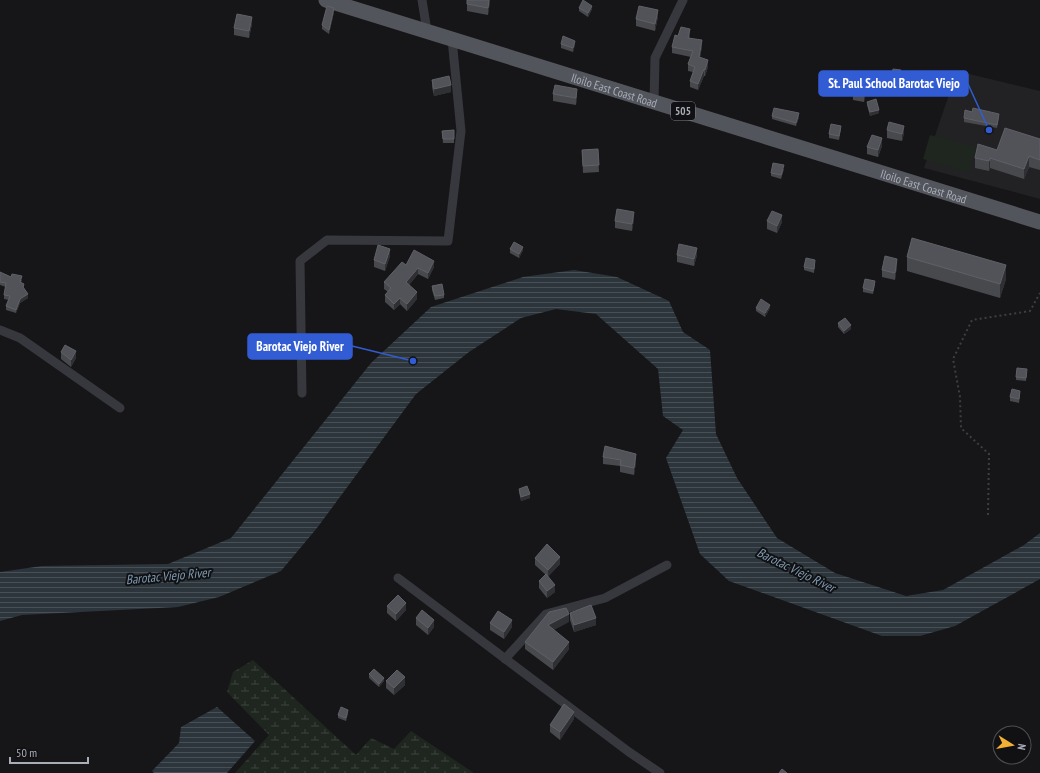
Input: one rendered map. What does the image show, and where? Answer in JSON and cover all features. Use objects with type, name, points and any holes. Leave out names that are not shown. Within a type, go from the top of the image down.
[{"type":"main road","name":"Iloilo East Coast Road","points":[[326,0],[1040,222]]},
{"type":"street","points":[[422,0],[427,31]]},
{"type":"street","points":[[654,102],[655,58],[683,0]]},
{"type":"street","points":[[302,393],[300,261],[327,240],[448,241],[461,131],[452,39]]},
{"type":"street","points":[[0,330],[20,338],[120,408]]},
{"type":"street","points":[[505,659],[546,614],[605,598],[666,565]]},
{"type":"street","points":[[398,578],[629,752],[660,773]]},
{"type":"path","points":[[988,515],[989,454],[961,428],[960,397],[953,359],[972,320],[1030,311],[1040,293]]},
{"type":"shaded area","points":[[957,71],[1040,91],[1040,199],[924,168]]},
{"type":"green space","points":[[930,135],[976,147],[969,172],[923,159]]},
{"type":"green space","points":[[253,660],[356,755],[371,738],[394,749],[411,731],[474,773],[235,773],[269,735],[227,692],[233,672]]},
{"type":"water","points":[[574,270],[617,277],[669,301],[683,332],[710,350],[716,434],[737,478],[777,538],[835,573],[906,596],[943,590],[1024,545],[1040,533],[1040,579],[955,626],[920,636],[882,636],[729,581],[700,554],[666,458],[683,430],[663,416],[658,369],[596,314],[556,309],[521,318],[469,352],[416,394],[317,528],[281,571],[219,597],[178,607],[22,615],[0,621],[0,572],[42,566],[168,564],[231,538],[371,363],[431,307],[523,277]]},
{"type":"water","points":[[217,707],[255,741],[227,773],[154,773],[152,771],[179,743],[181,727]]},
{"type":"building","points":[[467,0],[489,0],[488,8],[467,4]]},
{"type":"building","points":[[583,0],[592,6],[588,13],[579,8]]},
{"type":"building","points":[[327,6],[334,8],[329,30],[322,25]]},
{"type":"building","points":[[639,6],[658,10],[655,24],[636,19]]},
{"type":"building","points":[[237,14],[252,17],[249,31],[234,28]]},
{"type":"building","points":[[681,27],[690,29],[688,38],[702,40],[699,57],[708,60],[698,84],[690,81],[695,67],[688,64],[693,51],[672,47],[675,35],[678,36]]},
{"type":"building","points":[[563,36],[575,41],[573,48],[561,44]]},
{"type":"building","points":[[893,69],[901,70],[900,78],[891,77]]},
{"type":"building","points":[[449,76],[451,85],[434,89],[432,80]]},
{"type":"building","points":[[555,85],[577,89],[576,98],[553,94]]},
{"type":"building","points":[[876,99],[879,110],[870,112],[867,102]]},
{"type":"building","points":[[774,108],[799,113],[796,123],[772,116]]},
{"type":"building","points":[[973,108],[999,114],[997,125],[964,118],[965,110],[972,112]]},
{"type":"building","points":[[889,122],[904,126],[902,134],[887,130]]},
{"type":"building","points":[[831,124],[841,126],[839,136],[829,134]]},
{"type":"building","points":[[1005,128],[1040,139],[1040,160],[1029,156],[1024,169],[990,158],[989,161],[975,158],[978,144],[997,150]]},
{"type":"building","points":[[454,130],[454,139],[443,139],[442,131]]},
{"type":"building","points":[[872,135],[882,138],[878,150],[867,147]]},
{"type":"building","points":[[598,149],[599,165],[583,166],[582,150]]},
{"type":"building","points":[[773,163],[784,165],[781,175],[771,173]]},
{"type":"building","points":[[617,209],[634,212],[632,224],[615,221]]},
{"type":"building","points":[[772,211],[782,215],[777,226],[767,221]]},
{"type":"building","points":[[912,238],[1006,265],[1000,284],[907,257]]},
{"type":"building","points":[[514,242],[523,247],[519,254],[510,249]]},
{"type":"building","points":[[679,244],[697,248],[694,259],[677,255]]},
{"type":"building","points":[[378,245],[390,249],[385,264],[374,260]]},
{"type":"building","points":[[414,250],[434,261],[428,273],[418,268],[406,282],[417,292],[407,304],[400,298],[394,304],[385,295],[391,288],[384,282],[402,262],[406,265]]},
{"type":"building","points":[[885,256],[897,259],[895,273],[882,270]]},
{"type":"building","points":[[806,258],[815,260],[814,269],[804,267]]},
{"type":"building","points":[[0,272],[11,277],[12,274],[22,276],[20,282],[24,284],[23,287],[28,294],[20,299],[16,310],[6,306],[10,296],[4,295],[6,283],[0,282]]},
{"type":"building","points":[[865,279],[875,281],[873,291],[863,288]]},
{"type":"building","points":[[442,284],[444,295],[435,296],[432,286]]},
{"type":"building","points":[[761,299],[770,305],[765,313],[756,308]]},
{"type":"building","points":[[845,318],[851,325],[844,331],[838,323]]},
{"type":"building","points":[[65,345],[76,351],[71,360],[61,352]]},
{"type":"building","points":[[1017,368],[1027,369],[1026,378],[1016,377]]},
{"type":"building","points":[[1012,389],[1020,391],[1019,399],[1010,397]]},
{"type":"building","points":[[605,446],[636,454],[634,468],[620,465],[621,460],[603,457]]},
{"type":"building","points":[[527,486],[530,494],[521,497],[519,489]]},
{"type":"building","points":[[547,544],[560,557],[548,570],[535,558]]},
{"type":"building","points":[[546,574],[555,585],[547,591],[539,581]]},
{"type":"building","points":[[398,595],[406,603],[396,614],[387,606]]},
{"type":"building","points":[[591,605],[596,618],[574,625],[570,613]]},
{"type":"building","points":[[566,608],[569,614],[548,625],[569,642],[553,662],[525,642],[549,612]]},
{"type":"building","points":[[422,610],[434,620],[428,628],[416,618]]},
{"type":"building","points":[[498,611],[512,620],[504,632],[490,623]]},
{"type":"building","points":[[374,669],[384,678],[379,684],[369,674]]},
{"type":"building","points":[[397,670],[405,677],[394,688],[386,681]]},
{"type":"building","points":[[564,704],[574,712],[560,732],[550,725]]},
{"type":"building","points":[[341,707],[348,710],[346,718],[338,715]]},
{"type":"building","points":[[782,769],[787,773],[779,773]]},
{"type":"place","name":"St. Paul School Barotac Viejo","points":[[989,130]]},
{"type":"place","name":"Barotac Viejo River","points":[[413,361]]}]
